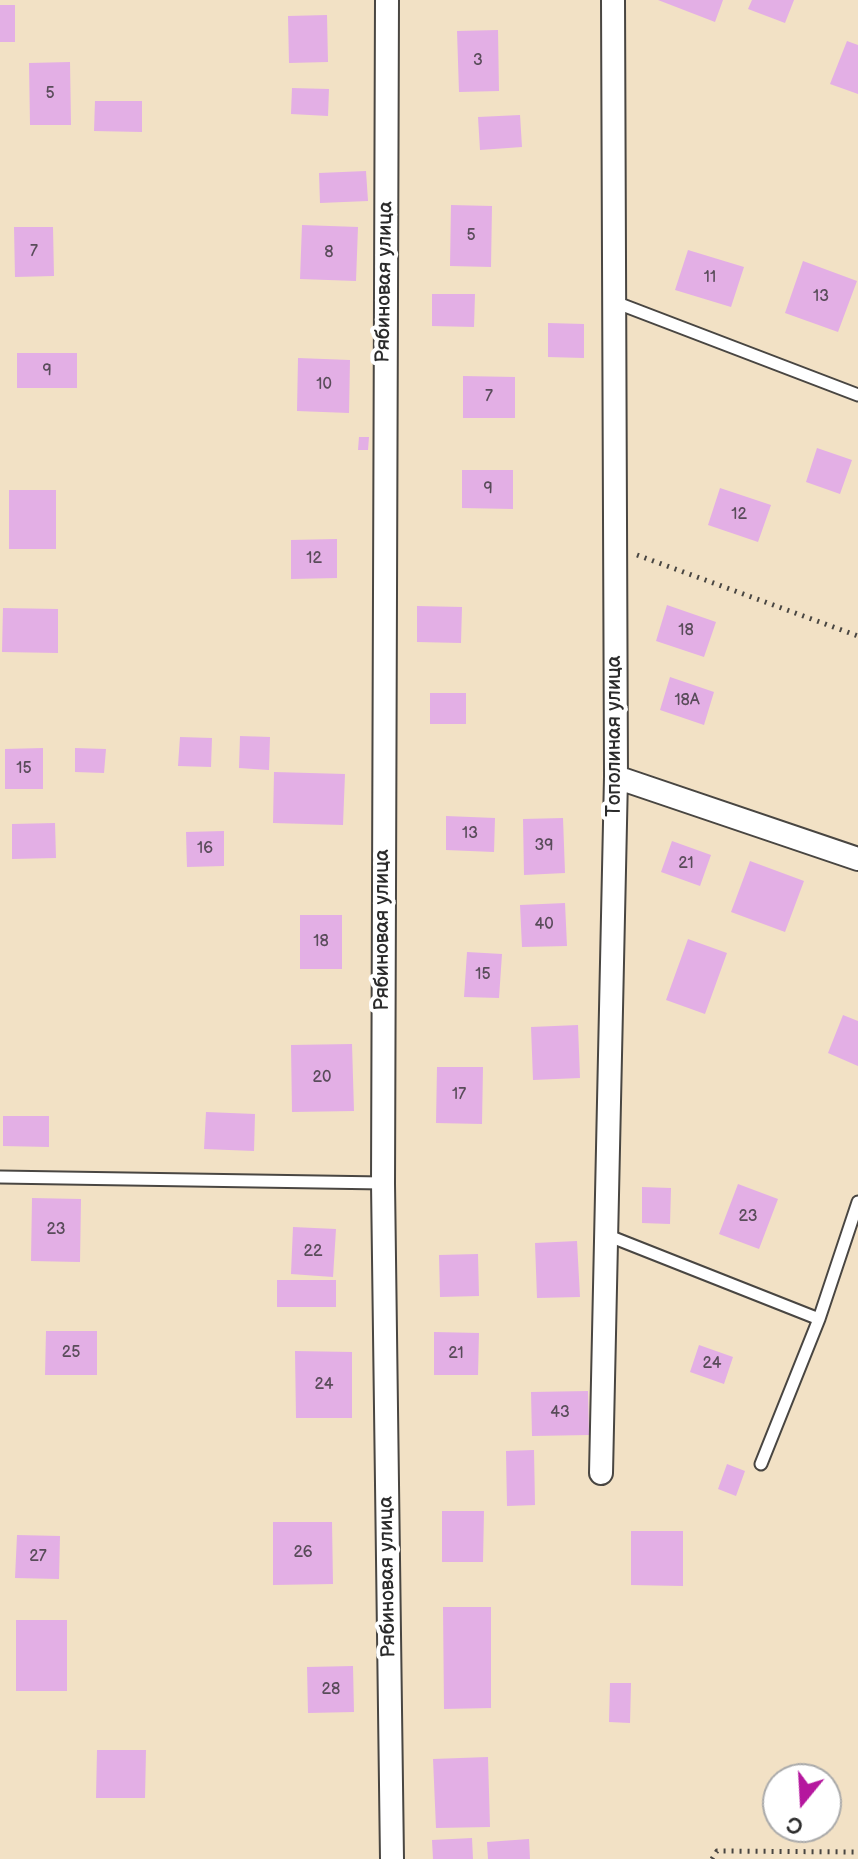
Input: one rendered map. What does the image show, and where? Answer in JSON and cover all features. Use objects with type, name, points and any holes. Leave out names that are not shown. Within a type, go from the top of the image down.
[{"type":"street","name":"Рябиновая улица","points":[[387,0],[383,1183],[392,1859]]},
{"type":"street","name":"Тополиная улица","points":[[601,1473],[609,1236],[616,777],[613,0]]},
{"type":"street","points":[[616,777],[858,859]]},
{"type":"lane","points":[[612,301],[858,395]]},
{"type":"lane","points":[[0,1177],[383,1183]]},
{"type":"lane","points":[[761,1464],[819,1319],[858,1202]]},
{"type":"lane","points":[[609,1236],[819,1319]]},
{"type":"path","points":[[614,546],[858,636]]},
{"type":"path","points":[[712,1859],[717,1851],[858,1852]]},
{"type":"building","points":[[658,0],[723,0],[715,22]]},
{"type":"building","points":[[752,0],[794,0],[785,23],[748,9]]},
{"type":"building","points":[[0,5],[15,5],[15,42],[0,42]]},
{"type":"building","points":[[327,15],[328,62],[289,63],[288,16]]},
{"type":"building","points":[[498,30],[499,91],[459,92],[457,31]]},
{"type":"building","points":[[847,41],[858,45],[858,94],[830,84]]},
{"type":"building","points":[[70,62],[71,125],[30,125],[29,63]]},
{"type":"building","points":[[292,88],[329,89],[328,116],[291,114]]},
{"type":"building","points":[[95,101],[142,101],[142,132],[94,131]]},
{"type":"building","points":[[520,115],[522,147],[480,150],[478,117]]},
{"type":"building","points":[[366,171],[368,201],[320,203],[319,173]]},
{"type":"building","points":[[451,205],[492,206],[491,267],[450,266]]},
{"type":"building","points":[[302,225],[358,227],[356,281],[300,279]]},
{"type":"building","points":[[14,227],[53,227],[54,276],[15,277]]},
{"type":"building","points":[[688,250],[744,267],[731,307],[675,290]]},
{"type":"building","points":[[803,261],[857,281],[838,332],[785,313]]},
{"type":"building","points":[[432,294],[475,294],[474,327],[432,326]]},
{"type":"building","points":[[548,323],[584,324],[584,358],[548,357]]},
{"type":"building","points":[[17,353],[77,353],[77,388],[17,388]]},
{"type":"building","points":[[298,358],[350,360],[349,413],[297,411]]},
{"type":"building","points":[[463,376],[515,377],[515,418],[463,418]]},
{"type":"building","points":[[359,437],[369,437],[368,450],[358,450]]},
{"type":"building","points":[[817,448],[852,460],[840,494],[806,482]]},
{"type":"building","points":[[462,470],[513,470],[513,509],[462,508]]},
{"type":"building","points":[[720,488],[771,505],[758,542],[708,525]]},
{"type":"building","points":[[9,490],[56,490],[56,549],[9,549]]},
{"type":"building","points":[[337,539],[337,578],[291,579],[291,540]]},
{"type":"building","points":[[667,605],[716,622],[704,657],[656,641]]},
{"type":"building","points":[[417,606],[462,607],[461,643],[417,642]]},
{"type":"building","points":[[3,608],[58,609],[58,653],[2,652]]},
{"type":"building","points":[[670,677],[714,692],[704,725],[660,710]]},
{"type":"building","points":[[430,693],[466,693],[466,724],[430,724]]},
{"type":"building","points":[[240,736],[270,737],[269,770],[239,768]]},
{"type":"building","points":[[180,737],[212,738],[211,767],[178,766]]},
{"type":"building","points":[[43,748],[43,789],[5,789],[5,749]]},
{"type":"building","points":[[75,748],[106,749],[104,773],[75,772]]},
{"type":"building","points":[[274,772],[345,774],[343,825],[273,823]]},
{"type":"building","points":[[446,816],[495,818],[494,852],[446,850]]},
{"type":"building","points":[[563,818],[565,873],[524,875],[523,819]]},
{"type":"building","points":[[55,823],[56,858],[12,859],[12,824]]},
{"type":"building","points":[[224,831],[224,866],[187,867],[186,832]]},
{"type":"building","points":[[672,841],[711,855],[700,886],[661,872]]},
{"type":"building","points":[[750,861],[804,881],[785,932],[731,912]]},
{"type":"building","points":[[565,903],[567,946],[522,947],[520,905]]},
{"type":"building","points":[[300,915],[342,915],[342,969],[300,969]]},
{"type":"building","points":[[688,939],[727,953],[705,1014],[666,1000]]},
{"type":"building","points":[[467,952],[502,954],[499,998],[464,997]]},
{"type":"building","points":[[843,1015],[858,1021],[858,1066],[828,1053]]},
{"type":"building","points":[[578,1025],[580,1078],[533,1080],[531,1027]]},
{"type":"building","points":[[352,1044],[354,1111],[292,1112],[291,1045]]},
{"type":"building","points":[[437,1067],[483,1067],[482,1124],[436,1123]]},
{"type":"building","points":[[206,1112],[255,1114],[254,1151],[204,1149]]},
{"type":"building","points":[[3,1116],[49,1116],[49,1147],[3,1146]]},
{"type":"building","points":[[738,1184],[778,1199],[759,1249],[719,1234]]},
{"type":"building","points":[[642,1187],[671,1188],[670,1224],[642,1223]]},
{"type":"building","points":[[32,1198],[81,1199],[80,1262],[31,1261]]},
{"type":"building","points":[[293,1227],[336,1229],[333,1277],[291,1274]]},
{"type":"building","points":[[577,1241],[580,1297],[537,1298],[535,1243]]},
{"type":"building","points":[[478,1254],[479,1296],[440,1297],[439,1255]]},
{"type":"building","points":[[277,1280],[336,1280],[336,1307],[277,1307]]},
{"type":"building","points":[[46,1331],[97,1331],[97,1375],[45,1375]]},
{"type":"building","points":[[434,1332],[479,1333],[478,1375],[434,1375]]},
{"type":"building","points":[[699,1345],[733,1357],[724,1384],[690,1372]]},
{"type":"building","points":[[295,1351],[352,1352],[352,1418],[296,1418]]},
{"type":"building","points":[[588,1391],[589,1435],[532,1436],[531,1392]]},
{"type":"building","points":[[534,1450],[535,1505],[507,1506],[506,1451]]},
{"type":"building","points":[[727,1464],[745,1471],[736,1496],[718,1489]]},
{"type":"building","points":[[442,1511],[484,1511],[483,1562],[442,1562]]},
{"type":"building","points":[[273,1522],[332,1522],[333,1584],[273,1585]]},
{"type":"building","points":[[631,1531],[683,1531],[683,1586],[631,1585]]},
{"type":"building","points":[[17,1535],[60,1536],[59,1579],[15,1578]]},
{"type":"building","points":[[443,1607],[491,1607],[491,1708],[444,1709]]},
{"type":"building","points":[[16,1620],[67,1620],[67,1691],[16,1691]]},
{"type":"building","points":[[353,1666],[354,1712],[308,1713],[307,1667]]},
{"type":"building","points":[[610,1683],[631,1683],[630,1723],[609,1722]]},
{"type":"building","points":[[97,1750],[146,1750],[145,1798],[96,1798]]},
{"type":"building","points":[[488,1757],[490,1827],[436,1828],[433,1759]]},
{"type":"building","points":[[472,1838],[473,1859],[433,1859],[432,1840]]},
{"type":"building","points":[[529,1839],[530,1859],[488,1859],[487,1842]]}]
